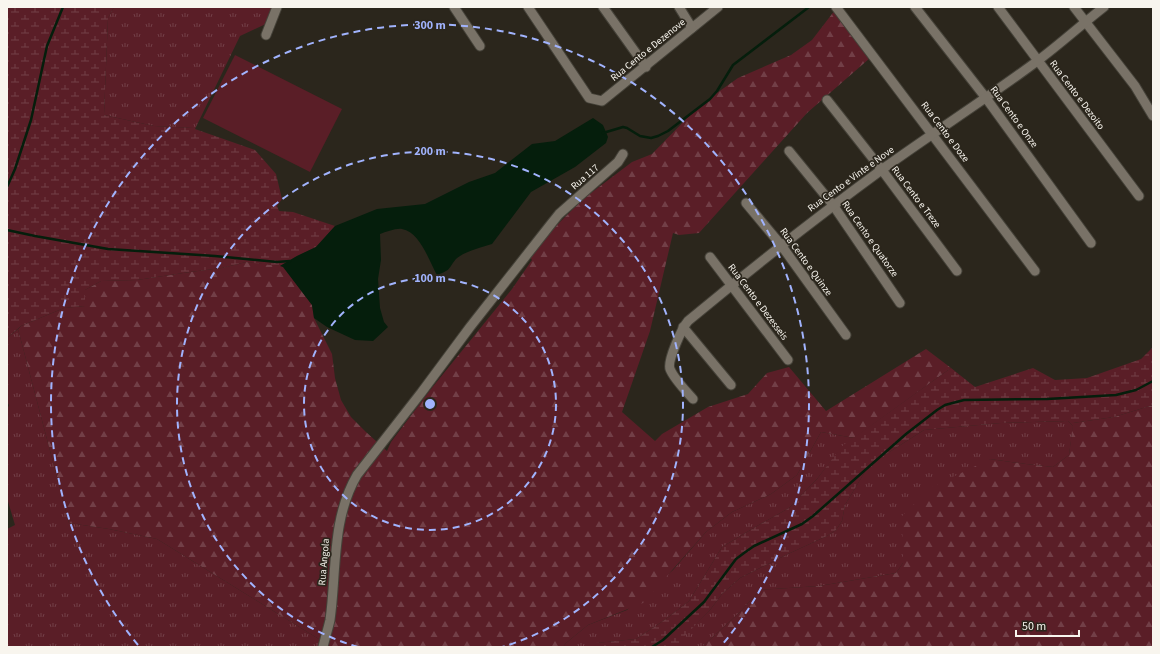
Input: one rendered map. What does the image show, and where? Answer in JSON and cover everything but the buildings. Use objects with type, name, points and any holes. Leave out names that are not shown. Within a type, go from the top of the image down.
[{"type":"street","points":[[266,35],[278,7]]},
{"type":"street","points":[[454,7],[480,46]]},
{"type":"street","name":"Rua Cento e Dezenove","points":[[528,7],[589,98],[602,101],[646,67],[718,7]]},
{"type":"street","points":[[603,7],[646,67]]},
{"type":"street","points":[[679,7],[692,28]]},
{"type":"street","name":"Rua Cento e Doze","points":[[836,7],[1035,271]]},
{"type":"street","name":"Rua Cento e Onze","points":[[915,7],[986,98],[1091,243]]},
{"type":"street","name":"Rua Cento e Dezoito","points":[[998,7],[1139,196]]},
{"type":"street","points":[[1074,7],[1135,86],[1153,116]]},
{"type":"street","name":"Rua Cento e Vinte e Nove","points":[[693,399],[672,372],[669,365],[683,327],[688,321],[781,245],[833,205],[1037,61],[1104,7]]},
{"type":"street","name":"Rua Cento e Treze","points":[[827,100],[957,270]]},
{"type":"street","name":"Rua Cento e Quatorze","points":[[788,151],[833,205],[900,303]]},
{"type":"street","name":"Rua 117","points":[[343,506],[348,489],[360,470],[559,214],[618,162],[623,154]]},
{"type":"street","name":"Rua Cento e Quinze","points":[[746,204],[781,245],[846,335]]},
{"type":"street","name":"Rua Cento e Dezesseis","points":[[710,257],[788,360]]},
{"type":"street","points":[[683,327],[731,385]]},
{"type":"street","name":"Rua Angola","points":[[323,647],[330,621],[337,528],[343,506]]},
{"type":"green space","points":[[7,7],[114,7],[108,18],[104,115],[154,126],[195,128],[255,150],[276,174],[282,199],[277,206],[279,211],[293,212],[335,226],[316,247],[280,266],[246,262],[222,268],[137,280],[101,281],[85,290],[85,306],[64,308],[21,326],[7,338]]},
{"type":"green space","points":[[114,7],[276,7],[270,22],[240,36],[195,129],[154,126],[104,115],[108,18]]},
{"type":"green space","points":[[835,10],[870,58],[807,113],[699,233],[679,235],[673,233],[650,331],[622,412],[655,441],[662,434],[708,407],[748,394],[767,373],[789,367],[826,411],[926,349],[951,368],[854,438],[821,432],[797,475],[771,494],[732,512],[706,532],[643,603],[588,625],[563,647],[322,647],[322,641],[157,539],[109,529],[69,523],[18,329],[21,326],[64,308],[85,306],[85,290],[101,281],[137,280],[222,268],[246,262],[283,266],[312,305],[314,318],[332,354],[335,378],[341,400],[351,417],[387,451],[391,442],[431,389],[512,289],[532,260],[528,254],[583,199],[632,162],[652,154],[694,111],[738,78],[791,55],[812,40]]},
{"type":"green space","points":[[235,55],[342,109],[310,172],[203,118]]},
{"type":"green space","points":[[18,329],[69,523],[109,529],[157,539],[322,641],[322,647],[7,647],[7,529],[15,525],[7,498],[7,410],[9,405],[7,402],[7,338]]},
{"type":"green space","points":[[1153,347],[1153,405],[1114,417],[1073,423],[1073,426],[1068,421],[1001,423],[924,430],[869,465],[845,505],[842,521],[836,530],[827,536],[740,578],[722,594],[710,610],[680,641],[684,647],[594,647],[596,643],[636,639],[666,619],[689,601],[722,547],[789,508],[817,479],[842,446],[951,368],[975,387],[1033,368],[1055,380],[1087,378],[1141,359]]},
{"type":"green space","points":[[1153,405],[1153,647],[702,647],[739,613],[760,590],[819,586],[896,573],[903,563],[902,516],[932,487],[990,459],[1053,467],[1069,455],[1073,423],[1114,417]]},
{"type":"green space","points":[[1068,421],[1073,426],[1069,455],[1053,467],[990,459],[903,551],[903,563],[896,573],[819,586],[760,590],[739,613],[702,647],[684,647],[679,641],[710,610],[722,594],[740,578],[827,536],[836,530],[842,521],[845,505],[869,465],[924,430],[1001,423]]},
{"type":"green space","points":[[821,432],[854,438],[842,447],[817,479],[789,508],[722,547],[689,601],[666,619],[636,639],[597,643],[594,647],[563,647],[588,625],[627,610],[673,570],[706,532],[732,512],[771,494],[797,475]]},
{"type":"shaded area","points":[[593,118],[603,125],[608,137],[606,143],[575,167],[531,192],[492,244],[459,256],[445,272],[437,275],[419,241],[408,231],[397,229],[380,234],[381,260],[378,279],[380,308],[384,322],[388,327],[373,341],[355,340],[327,327],[314,318],[312,305],[283,267],[280,266],[316,247],[335,226],[377,209],[425,204],[469,182],[495,173],[532,144],[555,141]]},
{"type":"waterway","points":[[7,187],[15,169],[31,120],[47,46],[63,7]]},
{"type":"waterway","points":[[603,133],[623,127],[640,136],[651,138],[668,131],[710,99],[717,91],[733,65],[809,7]]},
{"type":"waterway","points":[[7,230],[108,249],[215,256],[277,262],[290,261]]},
{"type":"waterway","points":[[652,647],[663,640],[704,602],[736,559],[754,546],[802,524],[813,516],[906,434],[945,405],[964,400],[1047,399],[1116,395],[1136,390],[1153,381]]}]
